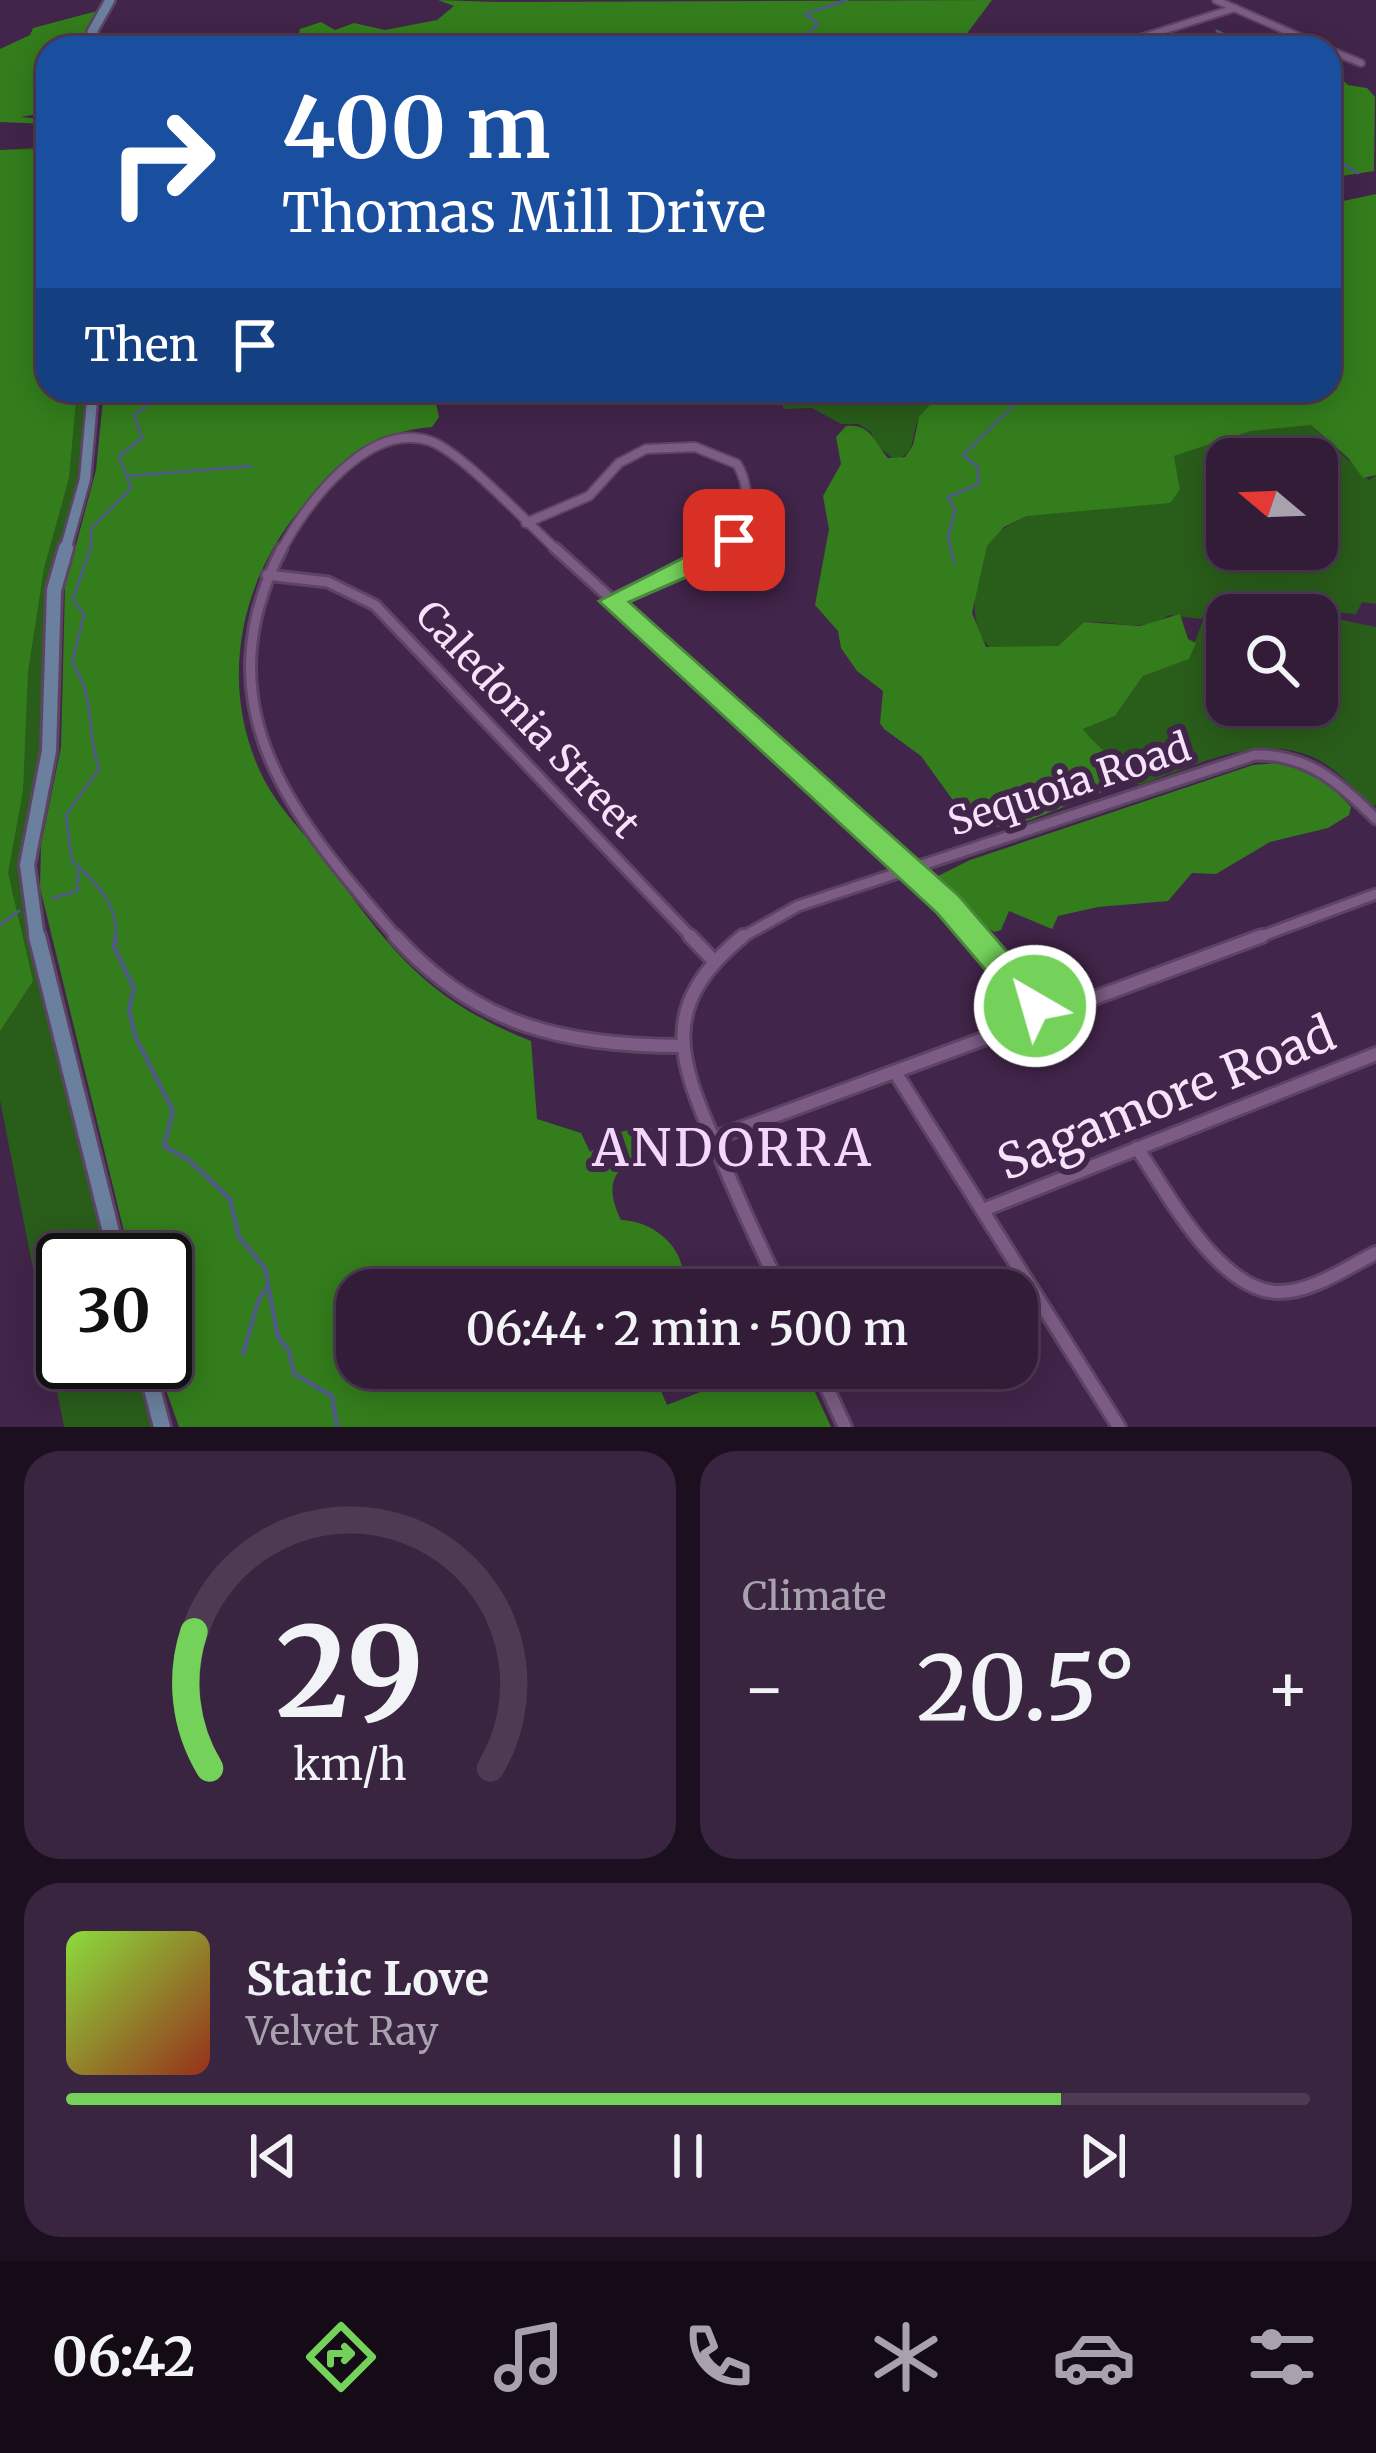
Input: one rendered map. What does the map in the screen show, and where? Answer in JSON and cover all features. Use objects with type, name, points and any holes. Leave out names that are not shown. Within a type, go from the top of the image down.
[{"type":"street","points":[[93,36],[110,0]]},
{"type":"street","points":[[1216,0],[1298,36]]},
{"type":"street","points":[[1146,36],[1235,8]]},
{"type":"street","points":[[1341,55],[1361,63]]},
{"type":"street","points":[[92,402],[85,479],[54,590],[49,751],[27,865],[38,946],[111,1233]]},
{"type":"street","points":[[682,1046],[585,1041],[524,1026],[469,1001],[404,949],[298,815],[263,749],[250,697],[248,663],[254,616],[267,575],[290,532],[331,483],[373,447],[406,437],[443,447],[909,869],[988,946],[1043,1017]]},
{"type":"street","points":[[526,523],[589,496],[632,454],[660,446],[695,446],[726,457],[745,474],[747,489],[737,534],[719,553],[612,601]]},
{"type":"street","name":"Caledonia Street","points":[[267,575],[328,582],[375,605],[713,960]]},
{"type":"street","name":"Sequoia Road","points":[[771,1269],[687,1081],[682,1046],[691,997],[713,960],[745,932],[771,917],[909,869],[1266,754],[1297,758],[1328,772],[1376,819]]},
{"type":"street","points":[[712,1138],[1376,894]]},
{"type":"street","name":"Sagamore Road","points":[[983,1210],[1376,1054]]},
{"type":"street","points":[[895,1072],[1119,1427]]},
{"type":"street","points":[[1137,1148],[1224,1268],[1241,1283],[1263,1291],[1289,1291],[1376,1253]]},
{"type":"street","points":[[152,1389],[162,1427]]},
{"type":"street","points":[[828,1389],[845,1427]]},
{"type":"green space","points":[[438,0],[992,0],[965,36],[298,36],[300,29],[321,22],[335,30],[354,23],[385,30],[437,20],[454,6]]},
{"type":"green space","points":[[101,10],[87,31],[90,36],[36,36],[36,114],[21,117],[36,119],[36,124],[0,122],[0,49],[30,35],[33,28]]},
{"type":"green space","points":[[1341,78],[1348,85],[1367,88],[1375,97],[1374,171],[1341,176]]},
{"type":"green space","points":[[36,148],[36,402],[87,402],[82,471],[50,587],[45,737],[21,862],[30,939],[103,1233],[36,1233],[36,1284],[0,1100],[0,150]]},
{"type":"green space","points":[[36,149],[36,402],[76,402],[69,478],[44,568],[28,672],[23,791],[8,873],[33,981],[0,1031],[0,150]]},
{"type":"green space","points":[[1376,194],[1376,475],[1363,478],[1338,449],[1338,438],[1326,438],[1311,425],[1206,438],[1206,446],[1174,456],[1180,489],[1170,503],[1027,516],[1004,527],[987,546],[972,613],[986,647],[1058,646],[1084,622],[1140,626],[1180,614],[1188,639],[1196,643],[1189,659],[1143,676],[1115,716],[1083,729],[1131,781],[1030,820],[986,829],[955,803],[921,756],[884,729],[880,723],[883,691],[857,671],[841,648],[838,631],[815,605],[829,529],[823,496],[841,464],[836,437],[846,426],[861,427],[888,458],[905,457],[919,417],[932,402],[1341,402],[1341,201]]},
{"type":"green space","points":[[103,402],[436,402],[439,417],[432,427],[393,435],[360,452],[317,490],[282,533],[265,564],[243,631],[240,700],[247,735],[272,794],[411,967],[462,1007],[531,1041],[537,1119],[581,1133],[590,1152],[620,1132],[648,1126],[657,1134],[619,1171],[612,1190],[614,1203],[621,1220],[647,1226],[668,1241],[682,1269],[336,1269],[336,1389],[660,1389],[667,1405],[708,1389],[814,1389],[831,1427],[179,1427],[166,1389],[192,1389],[192,1233],[124,1233],[40,888],[41,845],[61,747],[65,586],[96,470]]},
{"type":"green space","points":[[780,402],[933,402],[920,417],[910,449],[895,460],[858,424],[841,424],[812,408],[784,409]]},
{"type":"green space","points":[[1300,424],[1311,425],[1325,438],[1229,438]]},
{"type":"green space","points":[[1206,446],[1206,570],[1338,570],[1338,451],[1369,480],[1376,475],[1376,604],[1362,602],[1356,614],[1338,613],[1338,594],[1206,594],[1206,613],[1201,619],[1169,615],[1139,625],[1084,622],[1058,646],[994,650],[985,642],[974,600],[983,555],[1001,531],[1027,516],[1180,489],[1174,456]]},
{"type":"green space","points":[[1206,613],[1206,726],[1338,726],[1338,619],[1376,627],[1376,805],[1372,807],[1330,767],[1284,749],[1210,759],[1139,785],[1104,757],[1083,729],[1115,716],[1143,676],[1188,659]]},
{"type":"green space","points":[[1277,763],[1326,783],[1351,807],[1349,815],[1328,828],[1270,842],[1216,874],[1192,873],[1168,901],[1058,916],[1052,929],[1009,911],[1001,930],[994,932],[938,876],[970,860],[1253,765]]},
{"type":"green space","points":[[57,1389],[143,1389],[153,1427],[64,1427]]},
{"type":"waterway","points":[[808,36],[818,24],[805,14],[847,0]]},
{"type":"waterway","points":[[1217,31],[1227,36]]},
{"type":"waterway","points":[[1341,162],[1358,173]]},
{"type":"waterway","points":[[115,939],[110,906],[72,861],[66,815],[99,769],[85,689],[72,663],[84,615],[73,599],[91,547],[91,529],[131,488],[119,456],[142,438],[134,415],[151,402]]},
{"type":"waterway","points":[[954,563],[948,537],[955,510],[948,497],[979,484],[977,466],[963,455],[1017,402]]},
{"type":"waterway","points":[[128,476],[251,466]]},
{"type":"waterway","points":[[53,898],[77,891],[78,871]]},
{"type":"waterway","points":[[0,925],[19,911]]},
{"type":"waterway","points":[[116,936],[114,947],[134,988],[129,1009],[135,1036],[173,1111],[164,1146],[189,1160],[230,1199],[239,1237],[265,1268],[278,1337],[289,1351],[294,1374],[332,1396],[337,1427]]},
{"type":"waterway","points":[[243,1354],[259,1299],[268,1287]]},
{"type":"district","name":"ANDORRA","points":[[733,1148]]},
{"type":"route","points":[[734,540],[712,556],[612,601],[948,904],[1035,1006]]}]
